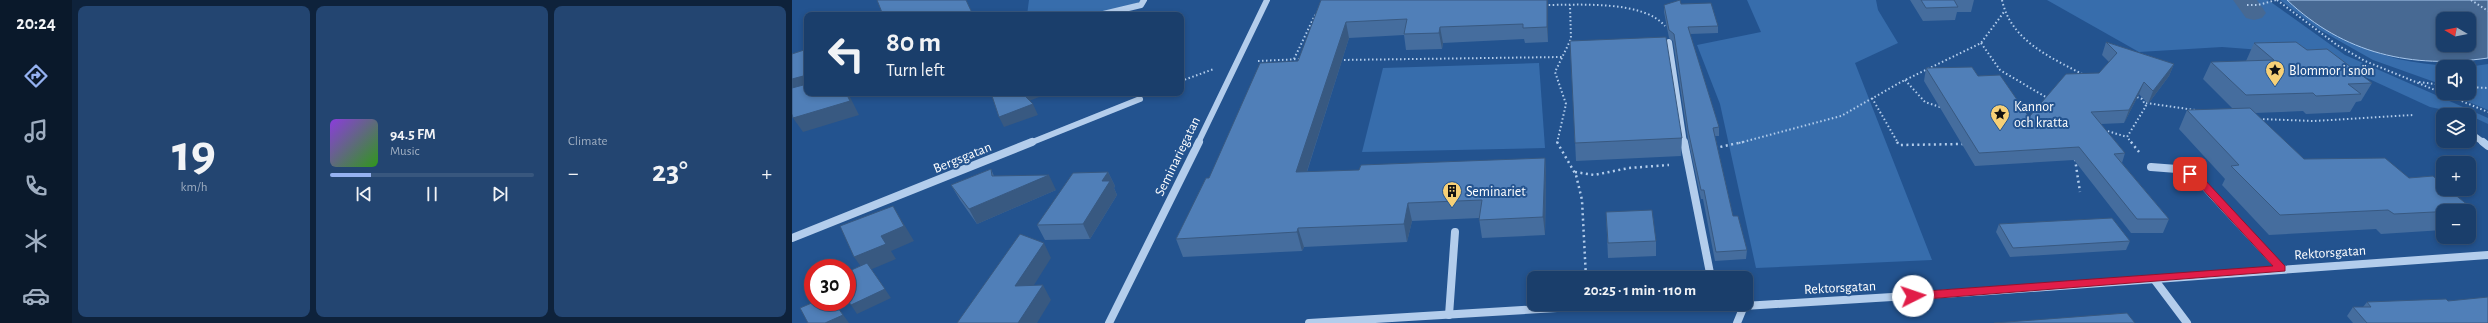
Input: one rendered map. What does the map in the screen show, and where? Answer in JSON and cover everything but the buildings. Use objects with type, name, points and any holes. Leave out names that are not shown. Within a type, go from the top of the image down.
[{"type":"street","points":[[1112,12],[1141,5],[1144,0]]},
{"type":"street","name":"Seminariegatan","points":[[1109,323],[1238,63],[1267,0]]},
{"type":"street","points":[[1668,42],[1688,164],[1711,271]]},
{"type":"street","name":"Bergsgatan","points":[[792,238],[1140,98]]},
{"type":"street","points":[[2476,137],[2488,146]]},
{"type":"street","points":[[2151,167],[2177,169],[2197,178],[2281,269]]},
{"type":"street","points":[[1449,315],[1454,232]]},
{"type":"street","name":"Rektorsgatan","points":[[1753,304],[2154,279],[2488,255]]},
{"type":"street","points":[[2154,279],[2187,323]]},
{"type":"street","points":[[1309,323],[1527,310]]},
{"type":"street","points":[[1737,323],[1740,311]]},
{"type":"path","points":[[2002,0],[2004,12],[2012,26],[2029,42],[2091,78]]},
{"type":"path","points":[[2249,5],[2276,0],[2352,54],[2488,112]]},
{"type":"path","points":[[2471,0],[2488,11]]},
{"type":"path","points":[[1540,5],[1632,8],[1649,12],[1664,22],[1668,42]]},
{"type":"path","points":[[1570,6],[1571,39],[1555,72],[1566,104],[1557,142],[1575,172],[1582,200],[1586,271]]},
{"type":"path","points":[[1294,59],[1317,11]]},
{"type":"path","points":[[1686,153],[1763,138],[1791,128],[1841,116],[1905,80],[1981,43],[1990,27],[2004,12]]},
{"type":"path","points":[[1312,23],[1320,22]]},
{"type":"path","points":[[1981,43],[2000,70],[2052,101]]},
{"type":"path","points":[[1332,59],[1394,61],[1562,57]]},
{"type":"path","points":[[1184,80],[1223,65],[1302,59]]},
{"type":"path","points":[[1905,80],[1917,97],[1940,108],[1947,108]]},
{"type":"path","points":[[2415,82],[2436,84]]},
{"type":"path","points":[[2476,87],[2488,88]]},
{"type":"path","points":[[2129,94],[2146,103],[2200,111]]},
{"type":"path","points":[[1872,98],[1899,145],[1968,143]]},
{"type":"path","points":[[2127,136],[2144,111],[2146,103]]},
{"type":"path","points":[[2254,119],[2314,121],[2413,115]]},
{"type":"path","points":[[2098,129],[2127,136],[2151,167]]},
{"type":"path","points":[[2074,156],[2080,192]]},
{"type":"path","points":[[1575,172],[1594,175],[1629,168],[1688,164]]},
{"type":"shaded area","points":[[1029,0],[1144,0],[1130,6],[1107,12],[1027,12]]},
{"type":"shaded area","points":[[1747,0],[1876,0],[1878,10],[1898,43],[1855,63],[1932,260],[1756,268],[1720,104],[1697,45],[1761,32]]},
{"type":"shaded area","points":[[2047,0],[2268,0],[2345,55],[2436,95],[2436,100],[2447,100],[2465,108],[2430,107],[2315,54],[2222,47],[2139,52]]},
{"type":"shaded area","points":[[2280,0],[2287,0],[2299,11],[2325,29],[2353,43],[2383,55],[2411,62],[2436,65],[2436,82],[2373,60],[2320,30]]},
{"type":"shaded area","points":[[2287,0],[2488,0],[2488,58],[2436,61],[2406,59],[2380,53],[2356,45],[2332,33],[2309,18]]},
{"type":"shaded area","points":[[1539,63],[1545,148],[1362,152],[1383,68]]},
{"type":"shaded area","points":[[2488,64],[2488,110],[2464,100],[2476,100],[2476,66]]},
{"type":"shaded area","points":[[2476,113],[2488,118],[2488,124],[2476,118]]},
{"type":"waterway","points":[[2245,0],[2254,13]]},
{"type":"place","name":"Blommor i snön","points":[[2275,87]]},
{"type":"place","name":"Kannor och kratta","points":[[2000,131]]},
{"type":"place","name":"Seminariet","points":[[1452,208]]},
{"type":"route","points":[[1913,296],[2281,269],[2202,182],[2190,174]]}]
